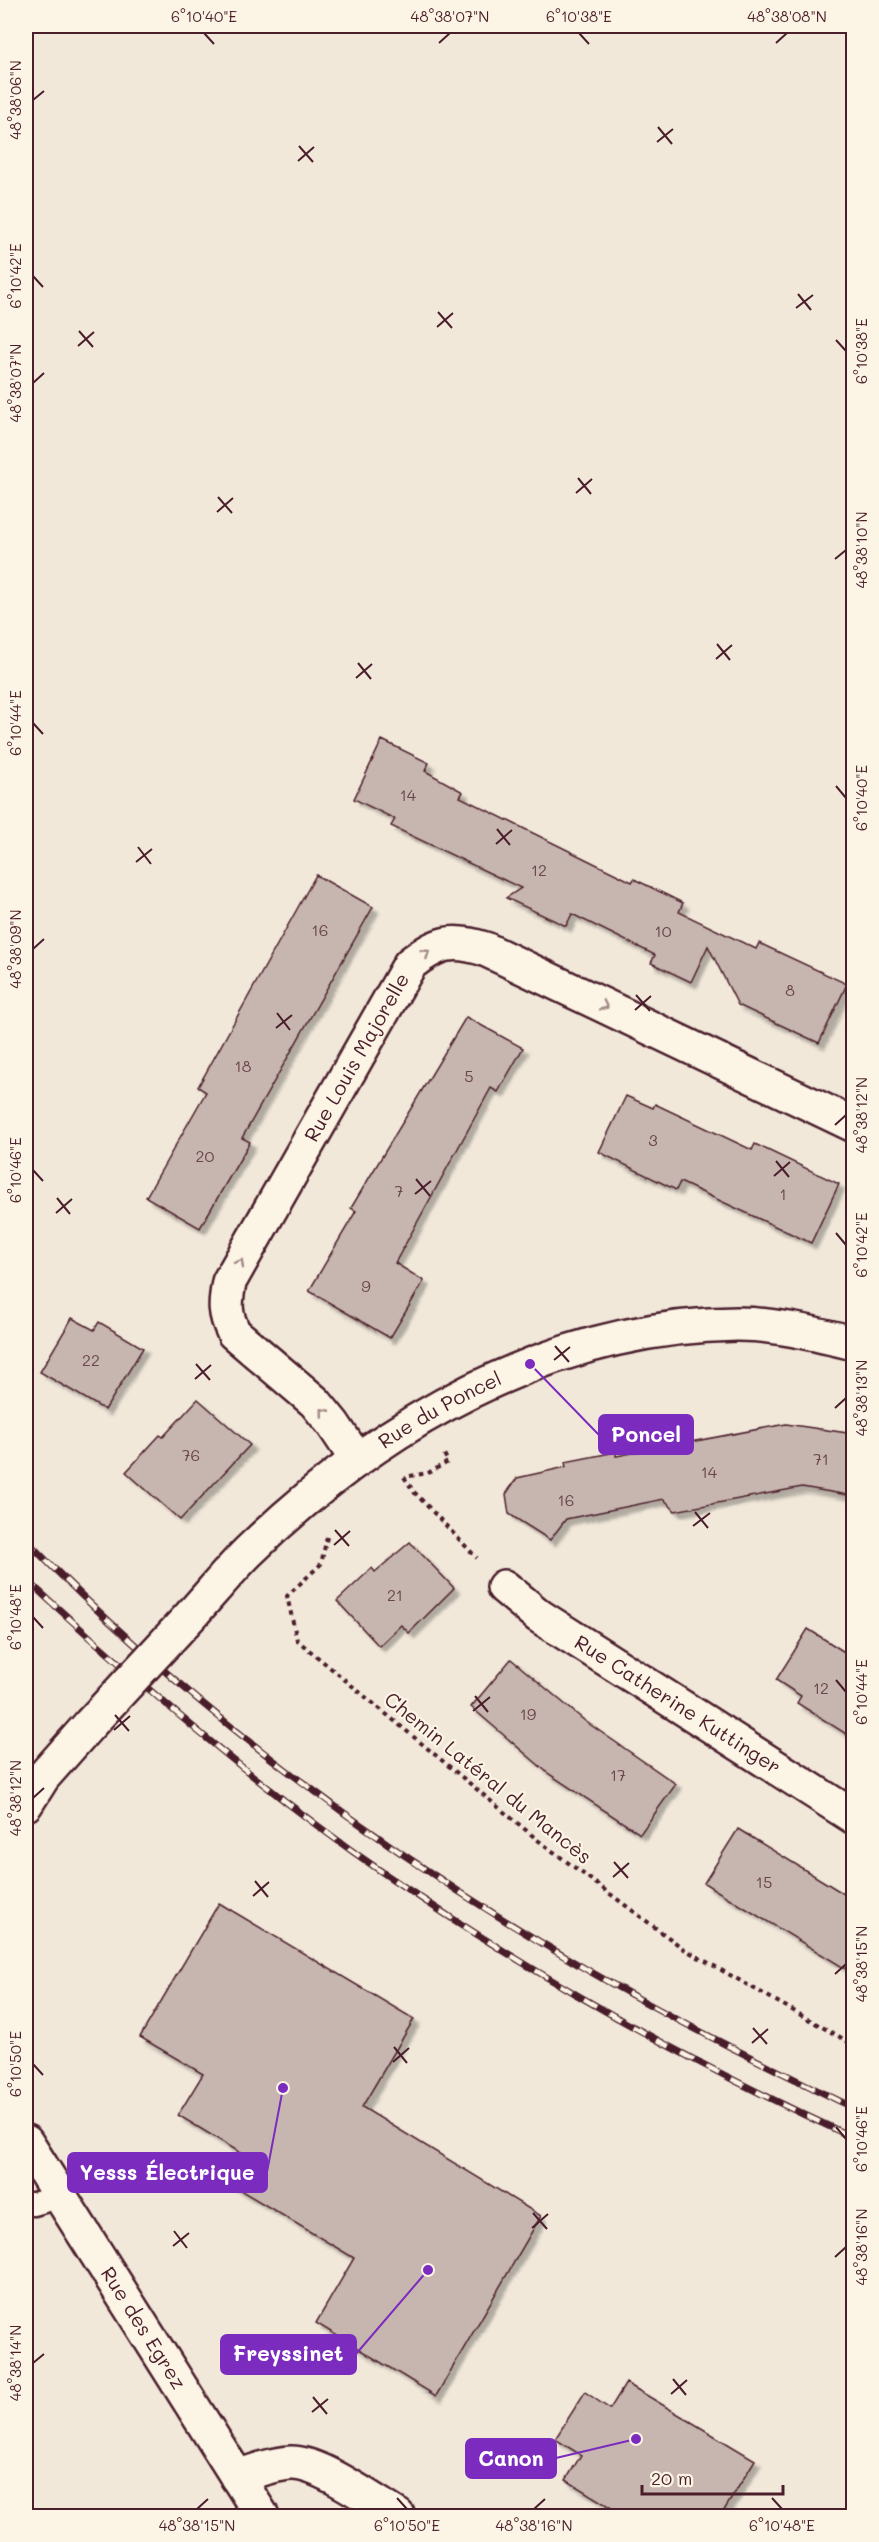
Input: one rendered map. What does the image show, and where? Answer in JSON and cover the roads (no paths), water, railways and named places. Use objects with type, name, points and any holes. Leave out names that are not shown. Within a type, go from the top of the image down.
[{"type":"street","name":"Rue Louis Majorelle","points":[[357,1460],[315,1402],[234,1333],[226,1317],[226,1301],[229,1282],[410,964],[428,950],[447,943],[466,943],[485,949],[854,1125]]},
{"type":"street","name":"Rue du Poncel","points":[[26,1804],[43,1777],[247,1553],[308,1498],[357,1460],[423,1417],[473,1390],[530,1364],[649,1331],[739,1324],[801,1330],[854,1343]]},
{"type":"street","name":"Rue Catherine Kuttinger","points":[[504,1587],[539,1616],[854,1817]]},
{"type":"street","name":"Rue des Egrez","points":[[26,2142],[262,2517]]},
{"type":"street","points":[[237,2477],[292,2463],[312,2465],[398,2517]]},
{"type":"lane","points":[[26,2204],[34,2204],[60,2196]]},
{"type":"railway","points":[[26,1540],[152,1660],[219,1717],[288,1771],[431,1873],[579,1965],[646,2003],[854,2108]]},
{"type":"railway","points":[[26,1579],[201,1734],[293,1807],[388,1876],[500,1949],[615,2017],[793,2110],[854,2138]]},
{"type":"place","name":"Poncel","points":[[530,1364]]},
{"type":"place","name":"Yesss Électrique","points":[[283,2088]]},
{"type":"place","name":"Freyssinet","points":[[428,2270]]},
{"type":"place","name":"Canon","points":[[636,2439]]}]
